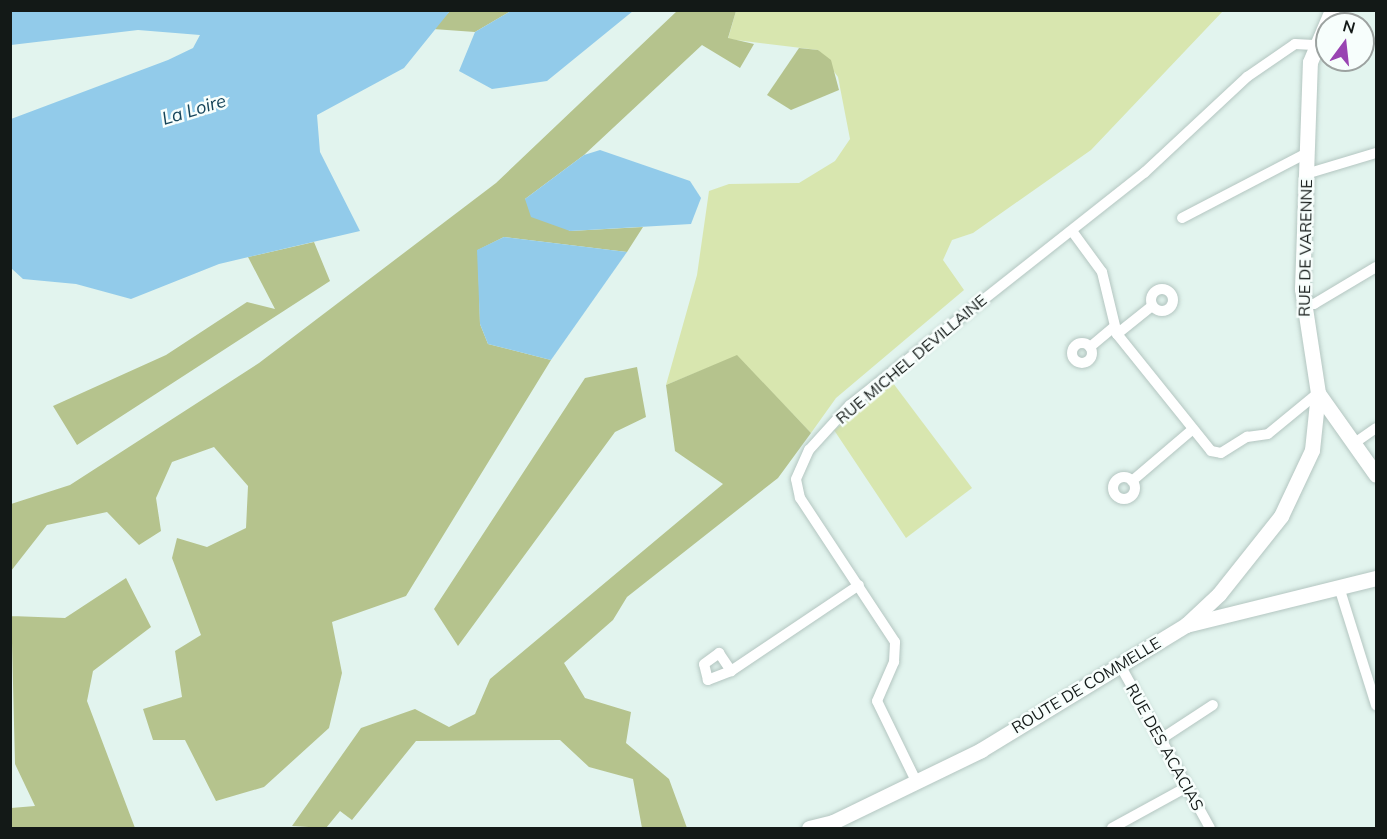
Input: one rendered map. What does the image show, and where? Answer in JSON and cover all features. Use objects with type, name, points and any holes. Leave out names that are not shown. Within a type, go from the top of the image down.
[{"type":"street","name":"RUE DE VARENNE","points":[[1186,625],[1241,568],[1296,492],[1312,450],[1318,393],[1303,304],[1306,174],[1314,45],[1332,10]]},
{"type":"street","name":"RUE MICHEL DEVILLAINE","points":[[917,783],[877,701],[894,662],[895,642],[800,498],[796,479],[809,450],[850,405],[951,322],[1072,231],[1247,77],[1295,44],[1314,45]]},
{"type":"street","points":[[1182,218],[1307,153]]},
{"type":"street","points":[[1306,174],[1377,153]]},
{"type":"street","points":[[1072,231],[1102,272],[1115,331],[1211,452],[1221,453],[1246,437],[1268,434],[1318,393],[1356,442],[1377,476]]},
{"type":"street","points":[[1303,304],[1314,304],[1377,267]]},
{"type":"street","points":[[1090,346],[1152,306]]},
{"type":"street","points":[[1356,442],[1377,428]]},
{"type":"street","points":[[1132,481],[1192,430]]},
{"type":"street","name":"ROUTE DE COMMELLE","points":[[809,828],[835,825],[917,783],[1186,625],[1377,578]]},
{"type":"street","points":[[731,671],[859,585]]},
{"type":"street","points":[[1339,587],[1377,705]]},
{"type":"street","name":"RUE DES ACACIAS","points":[[1120,665],[1210,828]]},
{"type":"street","points":[[1161,739],[1213,705]]},
{"type":"street","points":[[1112,828],[1187,787]]},
{"type":"green space","points":[[450,11],[511,11],[475,32],[433,29]]},
{"type":"green space","points":[[677,11],[736,11],[728,38],[754,44],[740,68],[702,45],[584,155],[525,199],[570,231],[643,227],[627,252],[504,237],[478,250],[480,324],[488,344],[551,360],[406,596],[332,622],[342,673],[329,728],[264,787],[216,801],[185,740],[153,740],[143,709],[182,697],[175,651],[201,635],[172,558],[177,538],[207,547],[246,528],[248,486],[214,447],[172,462],[156,498],[161,531],[139,545],[107,512],[47,525],[11,571],[11,504],[70,485],[259,363],[496,183]]},
{"type":"green space","points":[[736,11],[1223,11],[1091,150],[973,233],[952,240],[943,260],[964,290],[836,398],[811,433],[737,356],[666,385],[697,275],[709,191],[729,184],[799,183],[835,161],[850,139],[838,77],[818,50],[728,39]]},
{"type":"green space","points":[[799,48],[818,50],[831,60],[839,90],[791,110],[767,95]]},
{"type":"green space","points":[[314,242],[330,281],[77,445],[53,406],[166,355],[247,302],[275,309],[248,257]]},
{"type":"green space","points":[[737,355],[811,433],[778,478],[627,597],[613,620],[564,663],[585,698],[631,712],[626,743],[669,779],[687,828],[642,828],[633,779],[589,767],[560,740],[416,741],[352,820],[340,811],[326,828],[292,826],[361,728],[415,709],[449,727],[475,714],[490,679],[723,484],[675,451],[666,385]]},
{"type":"green space","points":[[637,367],[646,417],[615,432],[458,646],[434,609],[585,378]]},
{"type":"green space","points":[[893,383],[972,488],[906,538],[834,430]]},
{"type":"green space","points":[[126,578],[151,627],[93,671],[87,701],[135,828],[11,828],[11,808],[35,806],[15,764],[11,616],[65,618]]},
{"type":"water","name":"La Loire","points":[[10,11],[450,11],[404,68],[317,115],[320,152],[360,231],[219,264],[131,299],[76,284],[23,279],[11,268],[11,119],[168,60],[193,48],[200,35],[138,30],[11,45]]},
{"type":"water","points":[[511,11],[633,11],[547,81],[492,89],[459,71],[475,32]]},
{"type":"water","points":[[600,150],[690,181],[701,198],[691,224],[570,231],[531,217],[525,199],[584,155]]},
{"type":"water","points":[[504,237],[627,252],[551,360],[488,344],[480,324],[477,250]]}]
